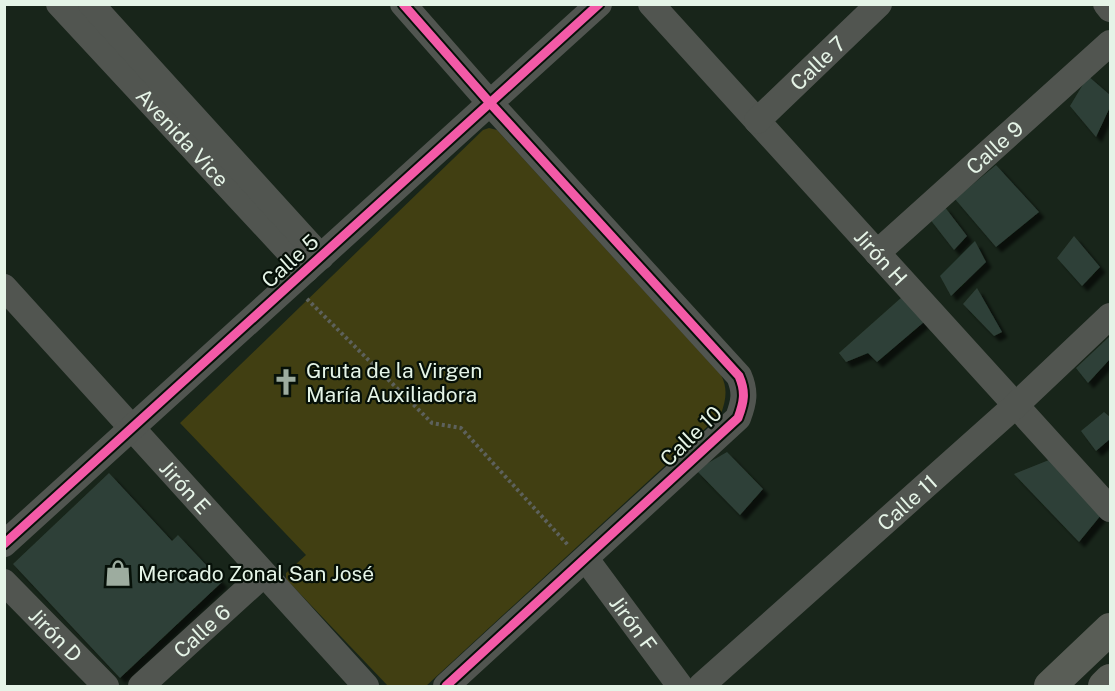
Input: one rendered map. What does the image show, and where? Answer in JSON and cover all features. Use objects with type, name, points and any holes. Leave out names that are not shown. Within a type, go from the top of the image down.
[{"type":"main road","points":[[1050,687],[1110,629]]},
{"type":"main road","points":[[1104,687],[1110,680]]},
{"type":"street","name":"Avenida Vice","points":[[59,4],[306,270]]},
{"type":"street","name":"Avenida Vice","points":[[91,4],[306,270]]},
{"type":"street","points":[[403,4],[490,103]]},
{"type":"street","name":"Calle 5","points":[[4,544],[599,4]]},
{"type":"street","name":"Jirón H","points":[[651,4],[1110,509]]},
{"type":"street","name":"Calle 7","points":[[757,121],[879,4]]},
{"type":"street","points":[[1106,4],[1110,9]]},
{"type":"street","name":"Calle 9","points":[[877,253],[1110,43]]},
{"type":"street","name":"Calle 10","points":[[446,687],[738,418],[744,402],[744,388],[739,376],[490,103]]},
{"type":"street","name":"Jirón E","points":[[4,287],[366,687]]},
{"type":"street","name":"Calle 11","points":[[701,687],[1016,405],[1110,316]]},
{"type":"street","name":"Jirón F","points":[[584,560],[680,687]]},
{"type":"street","name":"Calle 6","points":[[141,687],[264,574]]},
{"type":"street","name":"Jirón D","points":[[4,582],[106,687]]},
{"type":"path","points":[[306,270],[432,423],[461,428],[584,560]]},
{"type":"shaded area","points":[[489,128],[497,130],[721,375],[725,385],[725,399],[721,414],[426,686],[388,686],[286,579],[286,573],[306,555],[180,423],[483,130]]},
{"type":"building","points":[[1088,76],[1110,95],[1110,107],[1096,137],[1070,106]]},
{"type":"building","points":[[996,165],[1039,212],[996,247],[955,199]]},
{"type":"building","points":[[944,206],[967,236],[954,250],[929,218]]},
{"type":"building","points":[[1074,236],[1100,267],[1082,286],[1057,258]]},
{"type":"building","points":[[975,241],[986,262],[951,296],[940,276]]},
{"type":"building","points":[[977,288],[1002,332],[994,336],[963,304]]},
{"type":"building","points":[[902,297],[924,322],[877,362],[868,353],[846,362],[839,353]]},
{"type":"building","points":[[1110,336],[1110,359],[1088,383],[1076,368]]},
{"type":"building","points":[[1104,412],[1110,417],[1110,439],[1096,451],[1081,431]]},
{"type":"building","points":[[727,452],[763,489],[740,515],[696,470]]},
{"type":"building","points":[[1049,460],[1101,515],[1079,542],[1014,474]]},
{"type":"building","name":"Mercado Zonal San José","points":[[109,473],[172,541],[178,535],[222,582],[120,678],[13,564]]},
{"type":"cycle path","points":[[403,4],[739,376],[743,392],[743,402],[738,418],[446,686]]},
{"type":"cycle path","points":[[4,544],[599,4]]},
{"type":"place","name":"Gruta de la Virgen María Auxiliadora","points":[[286,382]]},
{"type":"place","name":"Mercado Zonal San José","points":[[118,573]]}]
